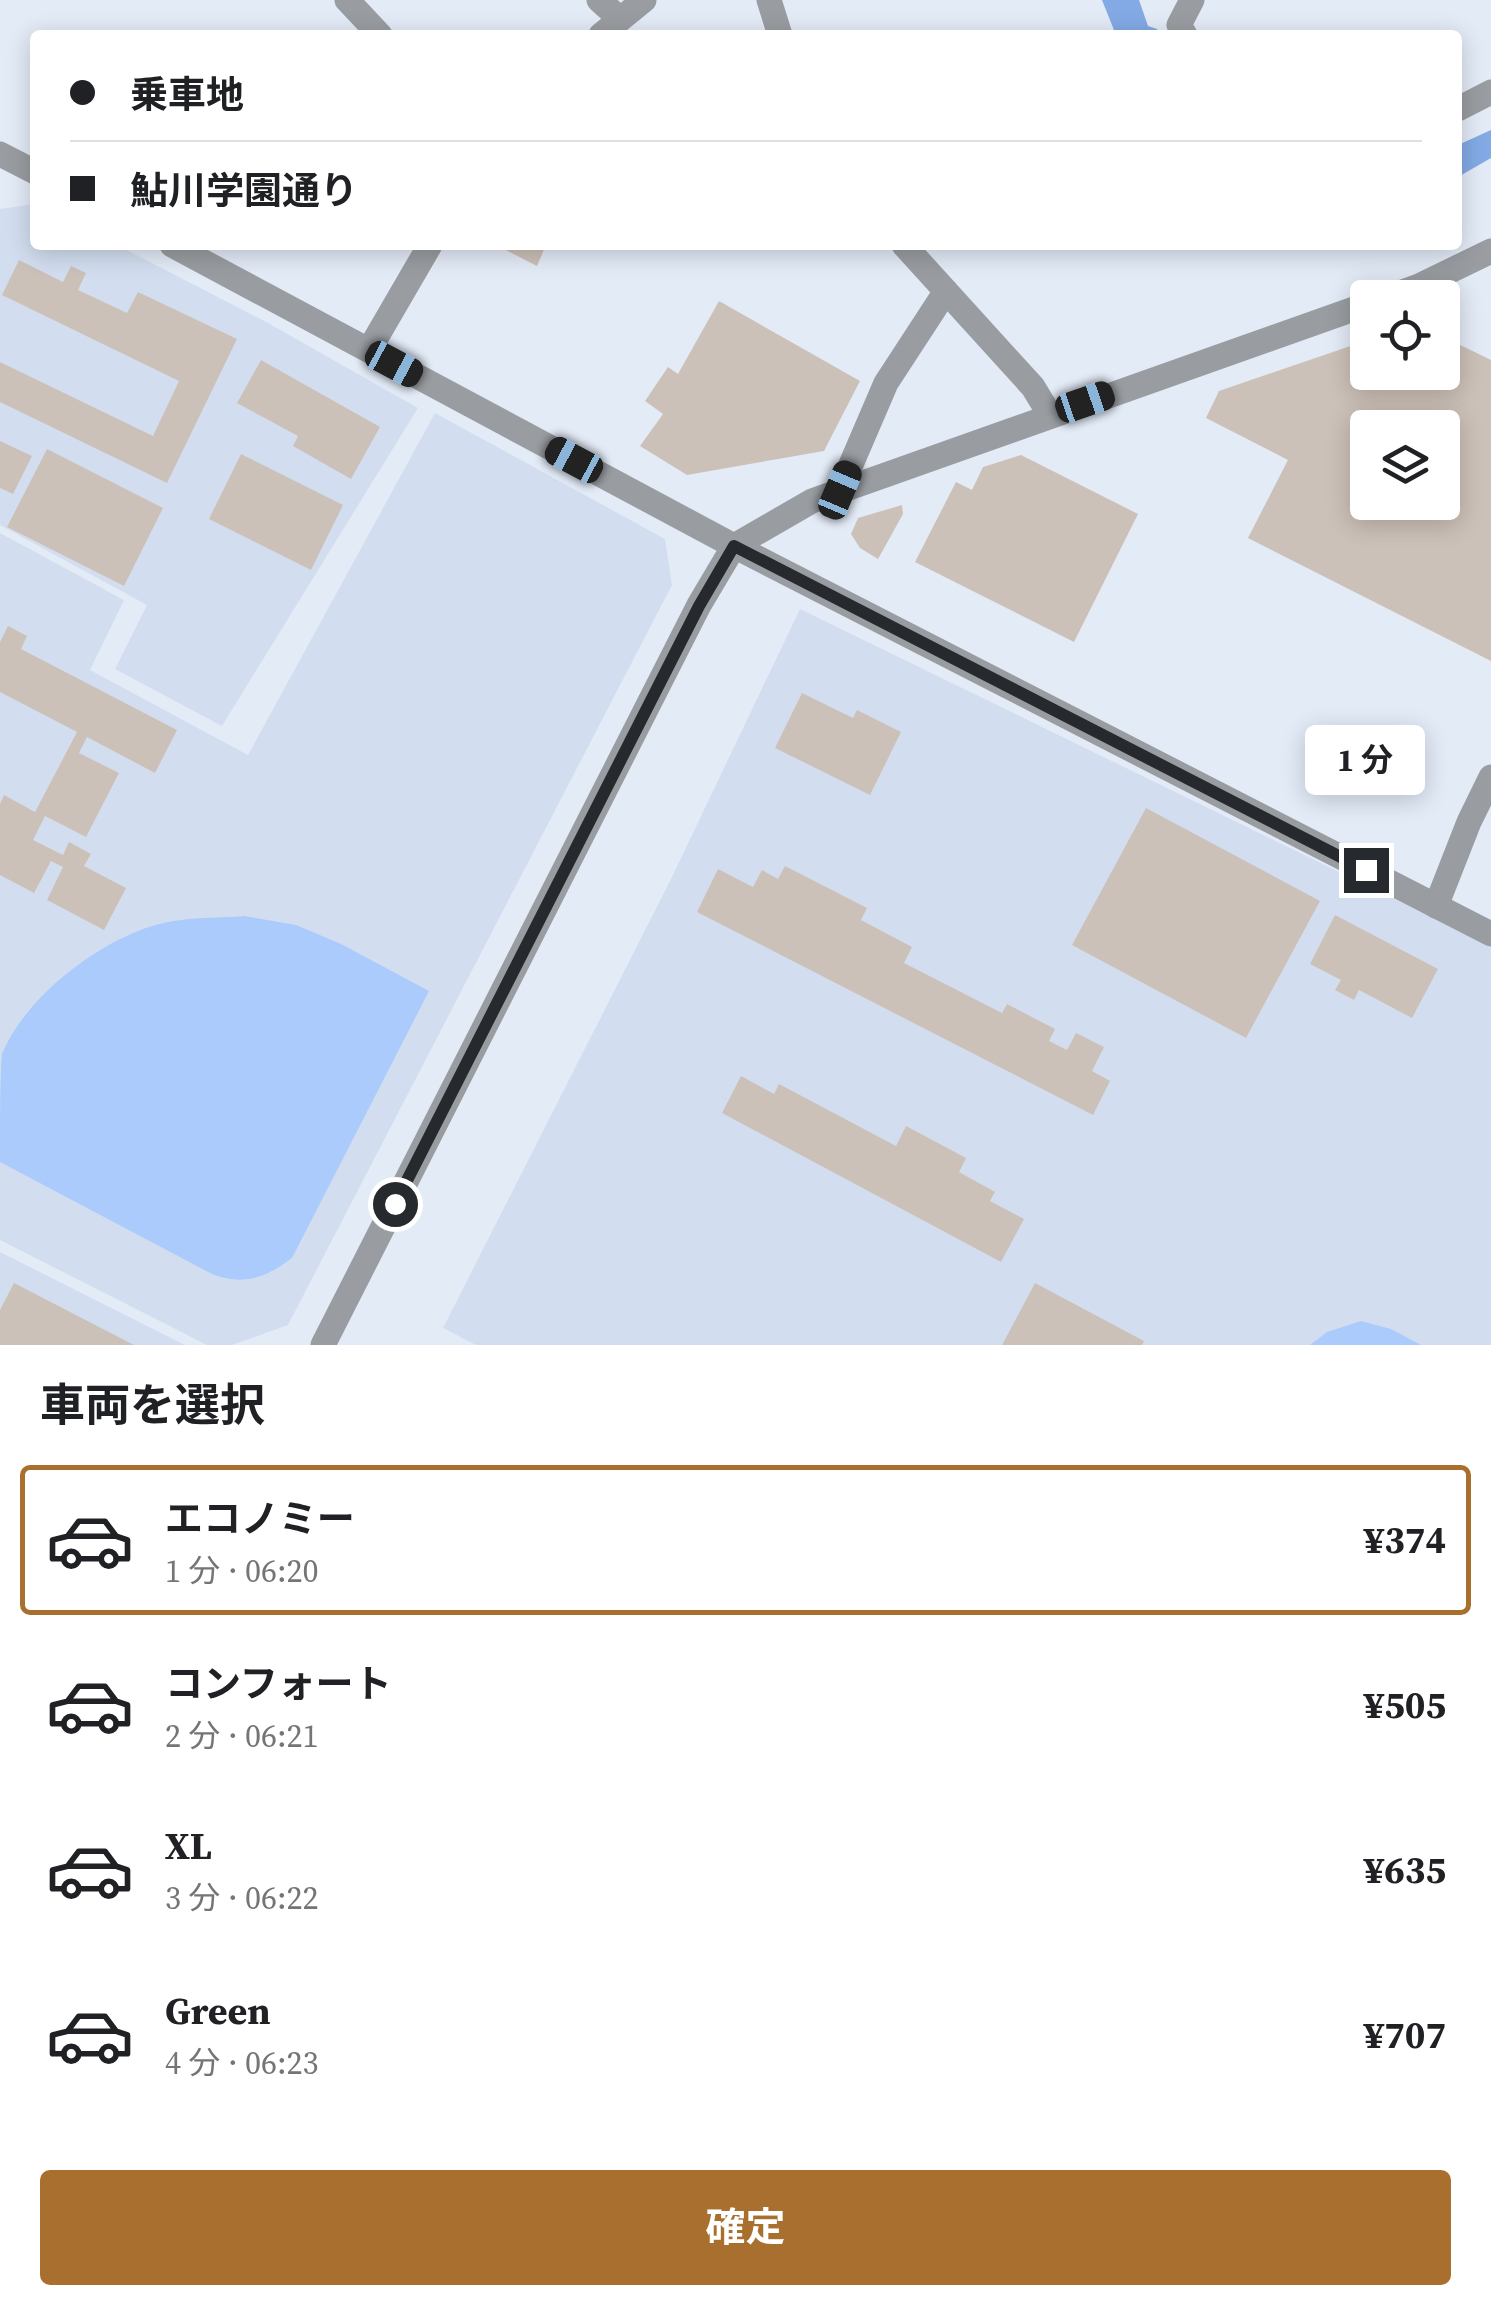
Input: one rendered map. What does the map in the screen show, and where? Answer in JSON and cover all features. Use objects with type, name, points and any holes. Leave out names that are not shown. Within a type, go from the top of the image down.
[{"type":"street","points":[[347,0],[375,30]]},
{"type":"street","points":[[599,0],[610,27],[644,0]]},
{"type":"street","points":[[770,0],[779,30]]},
{"type":"street","points":[[1182,30],[1179,24],[1192,0]]},
{"type":"street","points":[[1462,106],[1491,92]]},
{"type":"street","points":[[0,154],[30,169]]},
{"type":"street","points":[[181,250],[734,546],[1491,934]]},
{"type":"street","points":[[369,350],[427,250]]},
{"type":"street","points":[[909,250],[1033,387],[1050,415]]},
{"type":"street","points":[[1431,280],[1491,251]]},
{"type":"street","points":[[840,490],[886,382],[946,291]]},
{"type":"street","points":[[324,1345],[699,606],[734,546],[770,523],[840,490],[1350,310]]},
{"type":"street","points":[[1436,906],[1480,827],[1491,777]]},
{"type":"shaded area","points":[[1102,0],[1139,0],[1148,26],[1158,30],[1114,30]]},
{"type":"shaded area","points":[[1491,130],[1491,158],[1462,175],[1462,143]]},
{"type":"shaded area","points":[[30,205],[30,250],[127,250],[268,323],[418,408],[222,726],[115,669],[147,605],[0,525],[0,209]]},
{"type":"shaded area","points":[[435,413],[665,539],[672,585],[288,1325],[232,1345],[207,1345],[0,1240],[0,533],[124,600],[90,670],[248,755]]},
{"type":"shaded area","points":[[800,609],[1491,946],[1491,1345],[476,1345],[443,1328],[671,879]]},
{"type":"shaded area","points":[[244,916],[296,925],[429,991],[292,1258],[263,1275],[234,1279],[212,1274],[0,1162],[1,1075],[2,1054],[30,1009],[73,968],[98,951],[150,927],[183,920]]},
{"type":"shaded area","points":[[0,1252],[185,1345],[0,1345]]},
{"type":"shaded area","points":[[1361,1321],[1391,1329],[1421,1345],[1310,1345],[1327,1332]]},
{"type":"building","points":[[506,250],[544,250],[537,266]]},
{"type":"building","points":[[19,260],[63,282],[71,266],[86,273],[78,290],[127,313],[138,292],[237,339],[167,483],[0,402],[0,362],[153,436],[179,381],[2,295]]},
{"type":"building","points":[[719,301],[860,381],[824,451],[687,475],[640,446],[663,414],[645,401],[668,367],[678,374]]},
{"type":"building","points":[[1460,345],[1491,360],[1491,661],[1248,538],[1288,460],[1206,418],[1219,391],[1350,346],[1350,390],[1460,390]]},
{"type":"building","points":[[261,360],[380,427],[351,479],[293,446],[298,436],[237,403]]},
{"type":"building","points":[[0,441],[32,456],[13,494],[0,488]]},
{"type":"building","points":[[47,449],[163,508],[124,586],[7,527]]},
{"type":"building","points":[[241,454],[343,505],[311,570],[209,519]]},
{"type":"building","points":[[1021,455],[1138,514],[1074,642],[915,562],[956,482],[972,490],[983,467]]},
{"type":"building","points":[[902,505],[903,514],[878,559],[860,548],[851,534],[858,518]]},
{"type":"building","points":[[8,626],[27,636],[21,649],[177,730],[155,773],[87,737],[79,753],[119,773],[86,837],[45,816],[33,840],[63,855],[69,842],[91,854],[84,866],[126,888],[104,930],[47,900],[63,867],[51,861],[34,893],[0,875],[0,804],[4,795],[35,812],[77,732],[0,692],[0,642]]},
{"type":"building","points":[[802,693],[853,718],[857,710],[901,732],[870,795],[775,748]]},
{"type":"building","points":[[1146,808],[1320,901],[1246,1038],[1072,945]]},
{"type":"building","points":[[785,866],[867,908],[861,920],[912,947],[904,963],[1002,1013],[1007,1004],[1055,1029],[1049,1041],[1067,1050],[1076,1033],[1104,1047],[1092,1071],[1110,1081],[1093,1115],[697,912],[718,869],[753,887],[762,870],[778,879]]},
{"type":"building","points":[[1335,915],[1438,969],[1412,1018],[1359,990],[1354,1000],[1335,990],[1341,980],[1310,964]]},
{"type":"building","points":[[741,1076],[774,1094],[779,1084],[896,1146],[906,1126],[966,1158],[959,1172],[995,1192],[990,1201],[1024,1219],[1001,1262],[722,1113]]},
{"type":"building","points":[[14,1283],[134,1345],[0,1345],[0,1310]]},
{"type":"building","points":[[1035,1283],[1144,1341],[1142,1345],[1002,1345]]},
{"type":"route","points":[[395,1204],[699,606],[734,546],[1366,870]]}]
